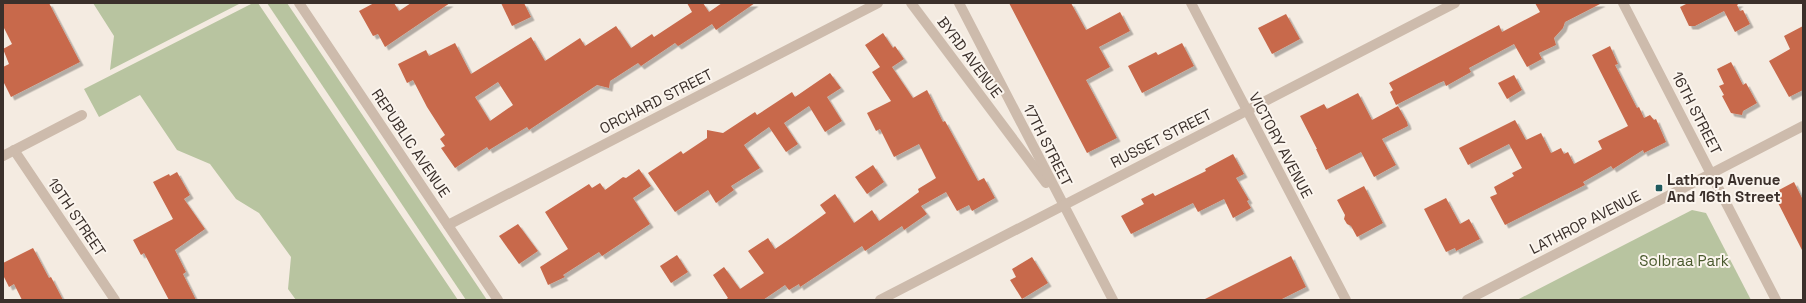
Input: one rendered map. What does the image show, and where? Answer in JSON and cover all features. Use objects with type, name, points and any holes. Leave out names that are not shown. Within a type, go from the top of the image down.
[{"type":"street","name":"REPUBLIC AVENUE","points":[[299,3],[498,300]]},
{"type":"street","name":"ORCHARD STREET","points":[[448,225],[878,3]]},
{"type":"street","name":"BYRD AVENUE","points":[[911,3],[1062,205]]},
{"type":"street","name":"17TH STREET","points":[[959,3],[1062,205],[1113,300]]},
{"type":"street","name":"VICTORY AVENUE","points":[[1191,3],[1346,300]]},
{"type":"street","name":"RUSSET STREET","points":[[880,300],[1455,3]]},
{"type":"street","name":"16TH STREET","points":[[1623,3],[1776,300]]},
{"type":"street","points":[[3,156],[82,115]]},
{"type":"street","name":"LATHROP AVENUE","points":[[1467,300],[1803,126]]},
{"type":"street","name":"19TH STREET","points":[[14,150],[115,300]]},
{"type":"green space","points":[[93,3],[241,3],[110,70],[114,36]]},
{"type":"green space","points":[[253,3],[258,3],[458,300],[296,300],[288,289],[291,257],[259,213],[236,199],[210,164],[177,150],[140,95],[99,117],[84,89]]},
{"type":"green space","points":[[267,3],[287,3],[487,300],[466,300]]},
{"type":"green space","name":"Solbraa Park","points":[[1692,210],[1706,213],[1751,300],[1517,300]]},
{"type":"building","points":[[3,3],[49,3],[80,62],[11,97],[3,81],[3,67],[9,64],[3,49],[12,44],[3,26]]},
{"type":"building","points":[[374,3],[394,3],[399,11],[411,3],[450,3],[385,47],[378,34],[373,36],[359,11]]},
{"type":"building","points":[[501,3],[524,3],[531,17],[512,26]]},
{"type":"building","points":[[687,3],[703,3],[709,12],[722,3],[755,3],[716,30],[712,24],[680,45],[678,46],[675,43],[641,66],[638,63],[610,81],[609,88],[597,85],[529,130],[527,127],[489,150],[487,147],[455,168],[441,148],[445,146],[440,139],[445,135],[427,107],[413,80],[407,83],[398,64],[426,50],[429,56],[455,43],[471,74],[531,37],[545,61],[580,38],[585,46],[616,26],[631,48],[652,34],[654,37],[692,12]],"holes":[[[498,82],[513,105],[490,121],[475,97]]]},
{"type":"building","points":[[1009,3],[1071,3],[1086,30],[1120,12],[1130,31],[1099,47],[1110,67],[1086,80],[1117,138],[1087,153]]},
{"type":"building","points":[[1535,3],[1602,3],[1565,22],[1563,28],[1554,38],[1556,45],[1539,53],[1542,59],[1527,67],[1514,44],[1469,68],[1471,72],[1446,86],[1444,81],[1396,105],[1390,92],[1393,90],[1389,83],[1499,25],[1502,32],[1540,12]]},
{"type":"building","points":[[1688,3],[1740,3],[1737,5],[1740,11],[1743,10],[1750,24],[1735,32],[1724,11],[1695,26],[1689,26],[1680,7]]},
{"type":"building","points":[[1286,14],[1300,39],[1272,54],[1258,28]]},
{"type":"building","points":[[1803,26],[1803,90],[1789,97],[1769,61],[1790,49],[1784,36]]},
{"type":"building","points":[[883,33],[893,48],[895,46],[904,59],[892,67],[913,98],[927,90],[943,122],[945,121],[978,181],[984,178],[995,198],[972,211],[969,205],[957,211],[946,192],[921,206],[927,214],[904,230],[902,226],[865,251],[862,246],[800,287],[799,284],[789,290],[785,285],[763,300],[725,300],[728,298],[713,275],[724,267],[740,289],[764,273],[748,251],[768,238],[775,249],[826,213],[820,205],[835,194],[854,223],[872,210],[879,221],[919,192],[918,189],[936,178],[919,144],[894,157],[880,129],[876,131],[867,113],[891,101],[872,72],[880,67],[865,45]]},
{"type":"building","points":[[1182,43],[1194,66],[1142,93],[1128,66],[1156,52],[1158,55]]},
{"type":"building","points":[[1610,46],[1618,64],[1615,65],[1637,108],[1639,107],[1644,118],[1650,115],[1654,120],[1656,119],[1666,142],[1644,153],[1643,150],[1613,169],[1611,166],[1583,182],[1585,185],[1505,225],[1490,197],[1497,194],[1494,187],[1514,176],[1512,173],[1522,168],[1509,144],[1468,165],[1459,148],[1515,120],[1526,140],[1541,133],[1551,153],[1561,148],[1564,154],[1568,152],[1574,164],[1602,149],[1598,141],[1628,126],[1592,55]]},
{"type":"building","points":[[1731,62],[1743,85],[1746,83],[1757,103],[1743,111],[1742,115],[1731,113],[1722,96],[1724,95],[1719,86],[1724,84],[1717,69]]},
{"type":"building","points":[[830,73],[841,88],[827,97],[842,121],[825,132],[809,106],[784,123],[798,144],[786,152],[769,127],[744,145],[760,168],[731,186],[734,190],[716,203],[708,190],[675,212],[648,173],[681,151],[683,154],[707,138],[707,130],[723,133],[755,112],[757,115],[792,92],[795,97]]},
{"type":"building","points":[[1514,75],[1522,90],[1507,99],[1498,83]]},
{"type":"building","points":[[1358,93],[1372,120],[1398,106],[1408,126],[1382,139],[1396,165],[1374,177],[1361,152],[1326,170],[1300,116],[1324,104],[1327,109]]},
{"type":"building","points":[[1233,154],[1244,174],[1236,178],[1249,200],[1247,201],[1251,208],[1233,218],[1224,199],[1198,212],[1193,203],[1131,234],[1121,216],[1144,204],[1141,199],[1153,193],[1155,196],[1206,171],[1205,169]]},
{"type":"building","points":[[873,165],[884,182],[867,194],[855,177]]},
{"type":"building","points":[[639,169],[651,186],[633,198],[650,224],[602,256],[599,252],[563,275],[565,277],[548,285],[540,267],[568,249],[545,212],[589,184],[592,188],[600,183],[605,190],[623,177],[626,178]]},
{"type":"building","points":[[177,172],[190,195],[184,199],[205,229],[175,250],[186,272],[183,274],[196,300],[169,300],[144,253],[141,255],[133,240],[173,219],[153,182],[169,174],[170,176]]},
{"type":"building","points":[[1794,182],[1803,200],[1803,252],[1774,195],[1780,192],[1779,190]]},
{"type":"building","points":[[1364,186],[1383,223],[1357,237],[1351,226],[1347,224],[1344,219],[1345,215],[1337,200]]},
{"type":"building","points":[[1446,198],[1460,224],[1469,219],[1480,239],[1456,251],[1455,248],[1446,252],[1424,209]]},
{"type":"building","points":[[518,224],[538,251],[519,264],[499,236]]},
{"type":"building","points":[[33,248],[63,300],[22,300],[14,284],[9,287],[3,275],[3,263]]},
{"type":"building","points":[[677,255],[688,272],[671,283],[660,266]]},
{"type":"building","points":[[1291,256],[1306,287],[1280,300],[1203,300]]},
{"type":"building","points":[[1032,257],[1048,283],[1022,299],[1010,280],[1016,277],[1012,269]]},
{"type":"place","name":"Lathrop Avenue And 16th Street","points":[[1659,188]]}]
